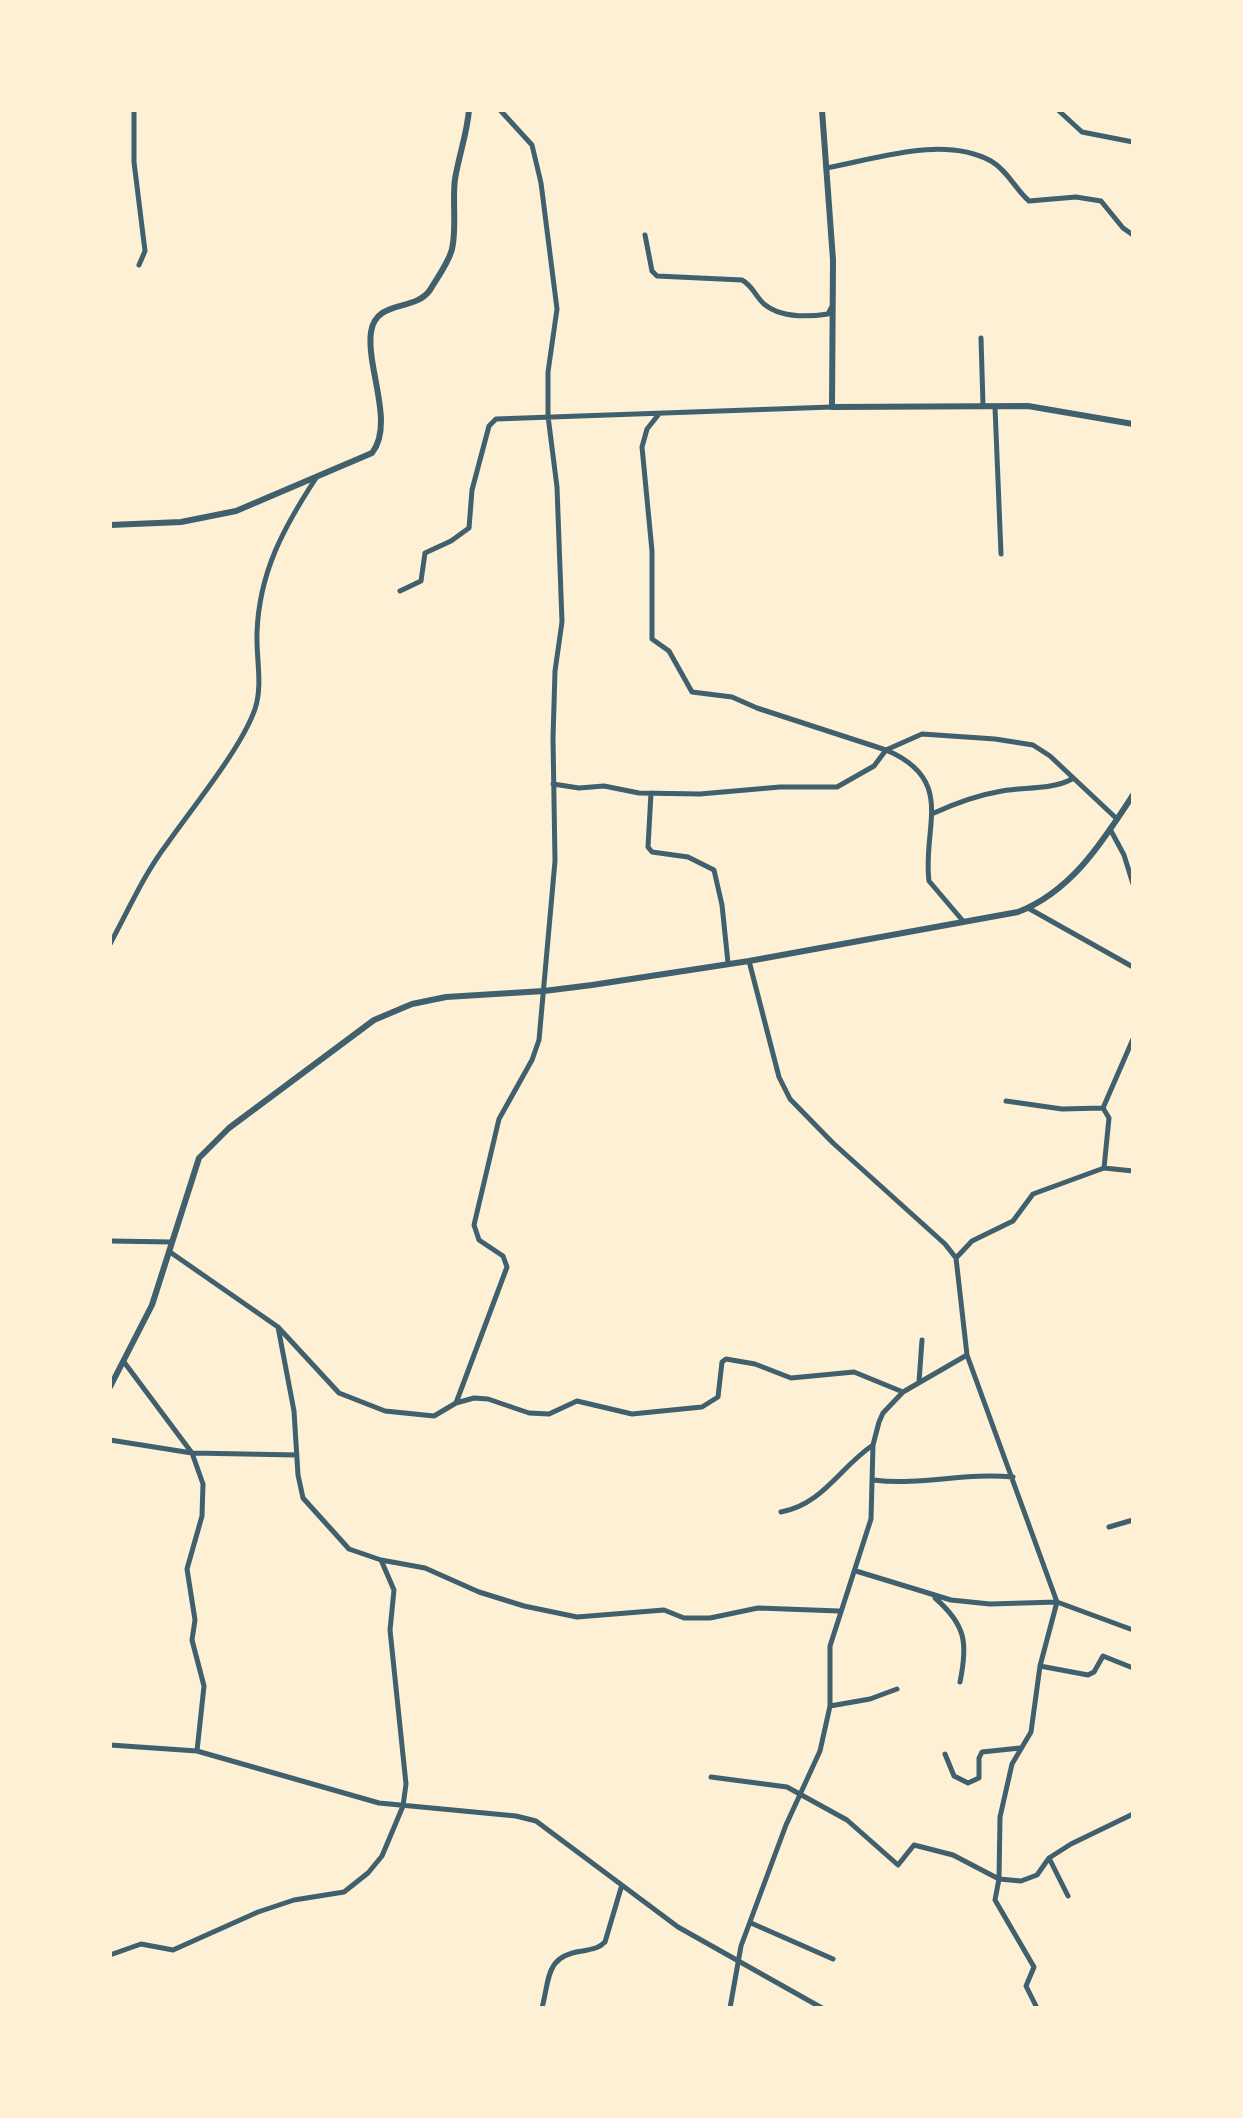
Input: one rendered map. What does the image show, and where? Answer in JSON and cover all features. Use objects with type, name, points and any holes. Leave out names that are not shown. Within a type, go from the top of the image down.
[{"type":"street","points":[[134,110],[134,162],[145,251],[139,265]]},
{"type":"street","points":[[110,525],[182,522],[236,511],[372,453],[380,443],[370,334],[374,320],[384,310],[420,300],[427,294],[452,251],[456,176],[468,110]]},
{"type":"street","points":[[456,1403],[506,1267],[503,1256],[479,1240],[474,1225],[498,1118],[535,1054],[555,861],[555,671],[562,622],[548,372],[557,309],[541,183],[532,145],[500,110]]},
{"type":"street","points":[[822,110],[834,301],[832,407]]},
{"type":"street","points":[[1058,110],[1082,132],[1133,142]]},
{"type":"street","points":[[826,168],[920,150],[962,153],[993,162],[1029,202],[1076,197],[1102,201],[1133,235]]},
{"type":"street","points":[[645,235],[652,271],[657,276],[742,280],[749,283],[765,305],[784,314],[828,314],[834,301]]},
{"type":"street","points":[[981,338],[982,405]]},
{"type":"street","points":[[400,591],[420,580],[425,554],[469,528],[472,490],[492,422],[548,416],[994,404],[1046,408],[1133,424]]},
{"type":"street","points":[[994,404],[1000,554]]},
{"type":"street","points":[[658,414],[642,447],[652,552],[652,631],[656,644],[669,651],[692,692],[732,696],[904,757],[916,768],[929,791],[934,813],[929,881],[962,921]]},
{"type":"street","points":[[110,944],[165,846],[255,710],[259,692],[257,634],[267,575],[284,527],[316,478]]},
{"type":"street","points":[[554,784],[700,794],[780,786],[836,787],[874,766],[886,750],[922,734],[995,738],[1033,745],[1050,756],[1117,819]]},
{"type":"street","points":[[934,813],[1004,790],[1062,784],[1072,779]]},
{"type":"street","points":[[651,793],[648,847],[658,854],[688,857],[714,870],[728,964]]},
{"type":"street","points":[[110,1387],[152,1304],[199,1158],[214,1140],[374,1020],[412,1004],[446,996],[544,991],[749,961],[1028,908],[1072,876],[1133,795]]},
{"type":"street","points":[[1110,829],[1133,884]]},
{"type":"street","points":[[1028,908],[1133,967]]},
{"type":"street","points":[[749,961],[780,1078],[790,1099],[956,1258],[967,1356],[1056,1602],[1040,1666],[1031,1732],[1012,1764],[1000,1817],[995,1904],[1034,1967],[1026,1986],[1037,2008]]},
{"type":"street","points":[[1103,1108],[1133,1039]]},
{"type":"street","points":[[1006,1101],[1062,1109],[1103,1108]]},
{"type":"street","points":[[1103,1108],[1108,1118],[1104,1168]]},
{"type":"street","points":[[956,1258],[972,1241],[1013,1221],[1033,1194],[1104,1168],[1133,1172]]},
{"type":"street","points":[[110,1241],[172,1242]]},
{"type":"street","points":[[170,1252],[278,1327],[338,1393],[395,1414],[434,1416],[474,1398],[542,1414],[577,1401],[620,1414],[702,1408],[718,1397],[722,1362],[726,1359],[754,1364],[791,1378],[854,1372],[903,1392]]},
{"type":"street","points":[[278,1327],[294,1411],[300,1486],[307,1505],[350,1549],[425,1568],[479,1592],[577,1617],[664,1610],[696,1619],[758,1608],[839,1611]]},
{"type":"street","points":[[919,1382],[922,1340]]},
{"type":"street","points":[[730,2008],[736,1962],[786,1825],[820,1750],[830,1706],[829,1656],[839,1611],[871,1519],[874,1445],[883,1413],[903,1392],[967,1356]]},
{"type":"street","points":[[124,1362],[192,1453],[204,1494],[198,1537],[188,1569],[195,1620],[192,1640],[204,1686],[197,1752]]},
{"type":"street","points":[[110,1440],[192,1453],[298,1455]]},
{"type":"street","points":[[782,1512],[810,1504],[847,1465],[874,1445]]},
{"type":"street","points":[[873,1480],[916,1484],[974,1475],[1013,1477]]},
{"type":"street","points":[[1109,1527],[1133,1520]]},
{"type":"street","points":[[110,1955],[142,1944],[173,1950],[270,1908],[344,1892],[382,1856],[403,1806],[406,1771],[390,1630],[394,1590],[382,1560]]},
{"type":"street","points":[[855,1571],[933,1596],[990,1604],[1056,1602],[1133,1630]]},
{"type":"street","points":[[933,1596],[952,1612],[961,1632],[965,1646],[960,1682]]},
{"type":"street","points":[[1040,1666],[1088,1675],[1103,1656],[1133,1668]]},
{"type":"street","points":[[830,1706],[870,1699],[896,1689]]},
{"type":"street","points":[[110,1746],[197,1752],[350,1797],[536,1821],[621,1888],[736,1962],[822,2008]]},
{"type":"street","points":[[945,1754],[954,1776],[968,1783],[979,1778],[978,1758],[982,1752],[1020,1748]]},
{"type":"street","points":[[711,1778],[774,1784],[802,1794],[847,1820],[898,1865],[914,1845],[953,1855],[999,1878],[1021,1881],[1036,1875],[1049,1858],[1133,1814]]},
{"type":"street","points":[[1049,1858],[1068,1896]]},
{"type":"street","points":[[542,2008],[558,1958],[600,1948],[606,1942],[621,1888]]},
{"type":"street","points":[[751,1923],[834,1959]]}]
